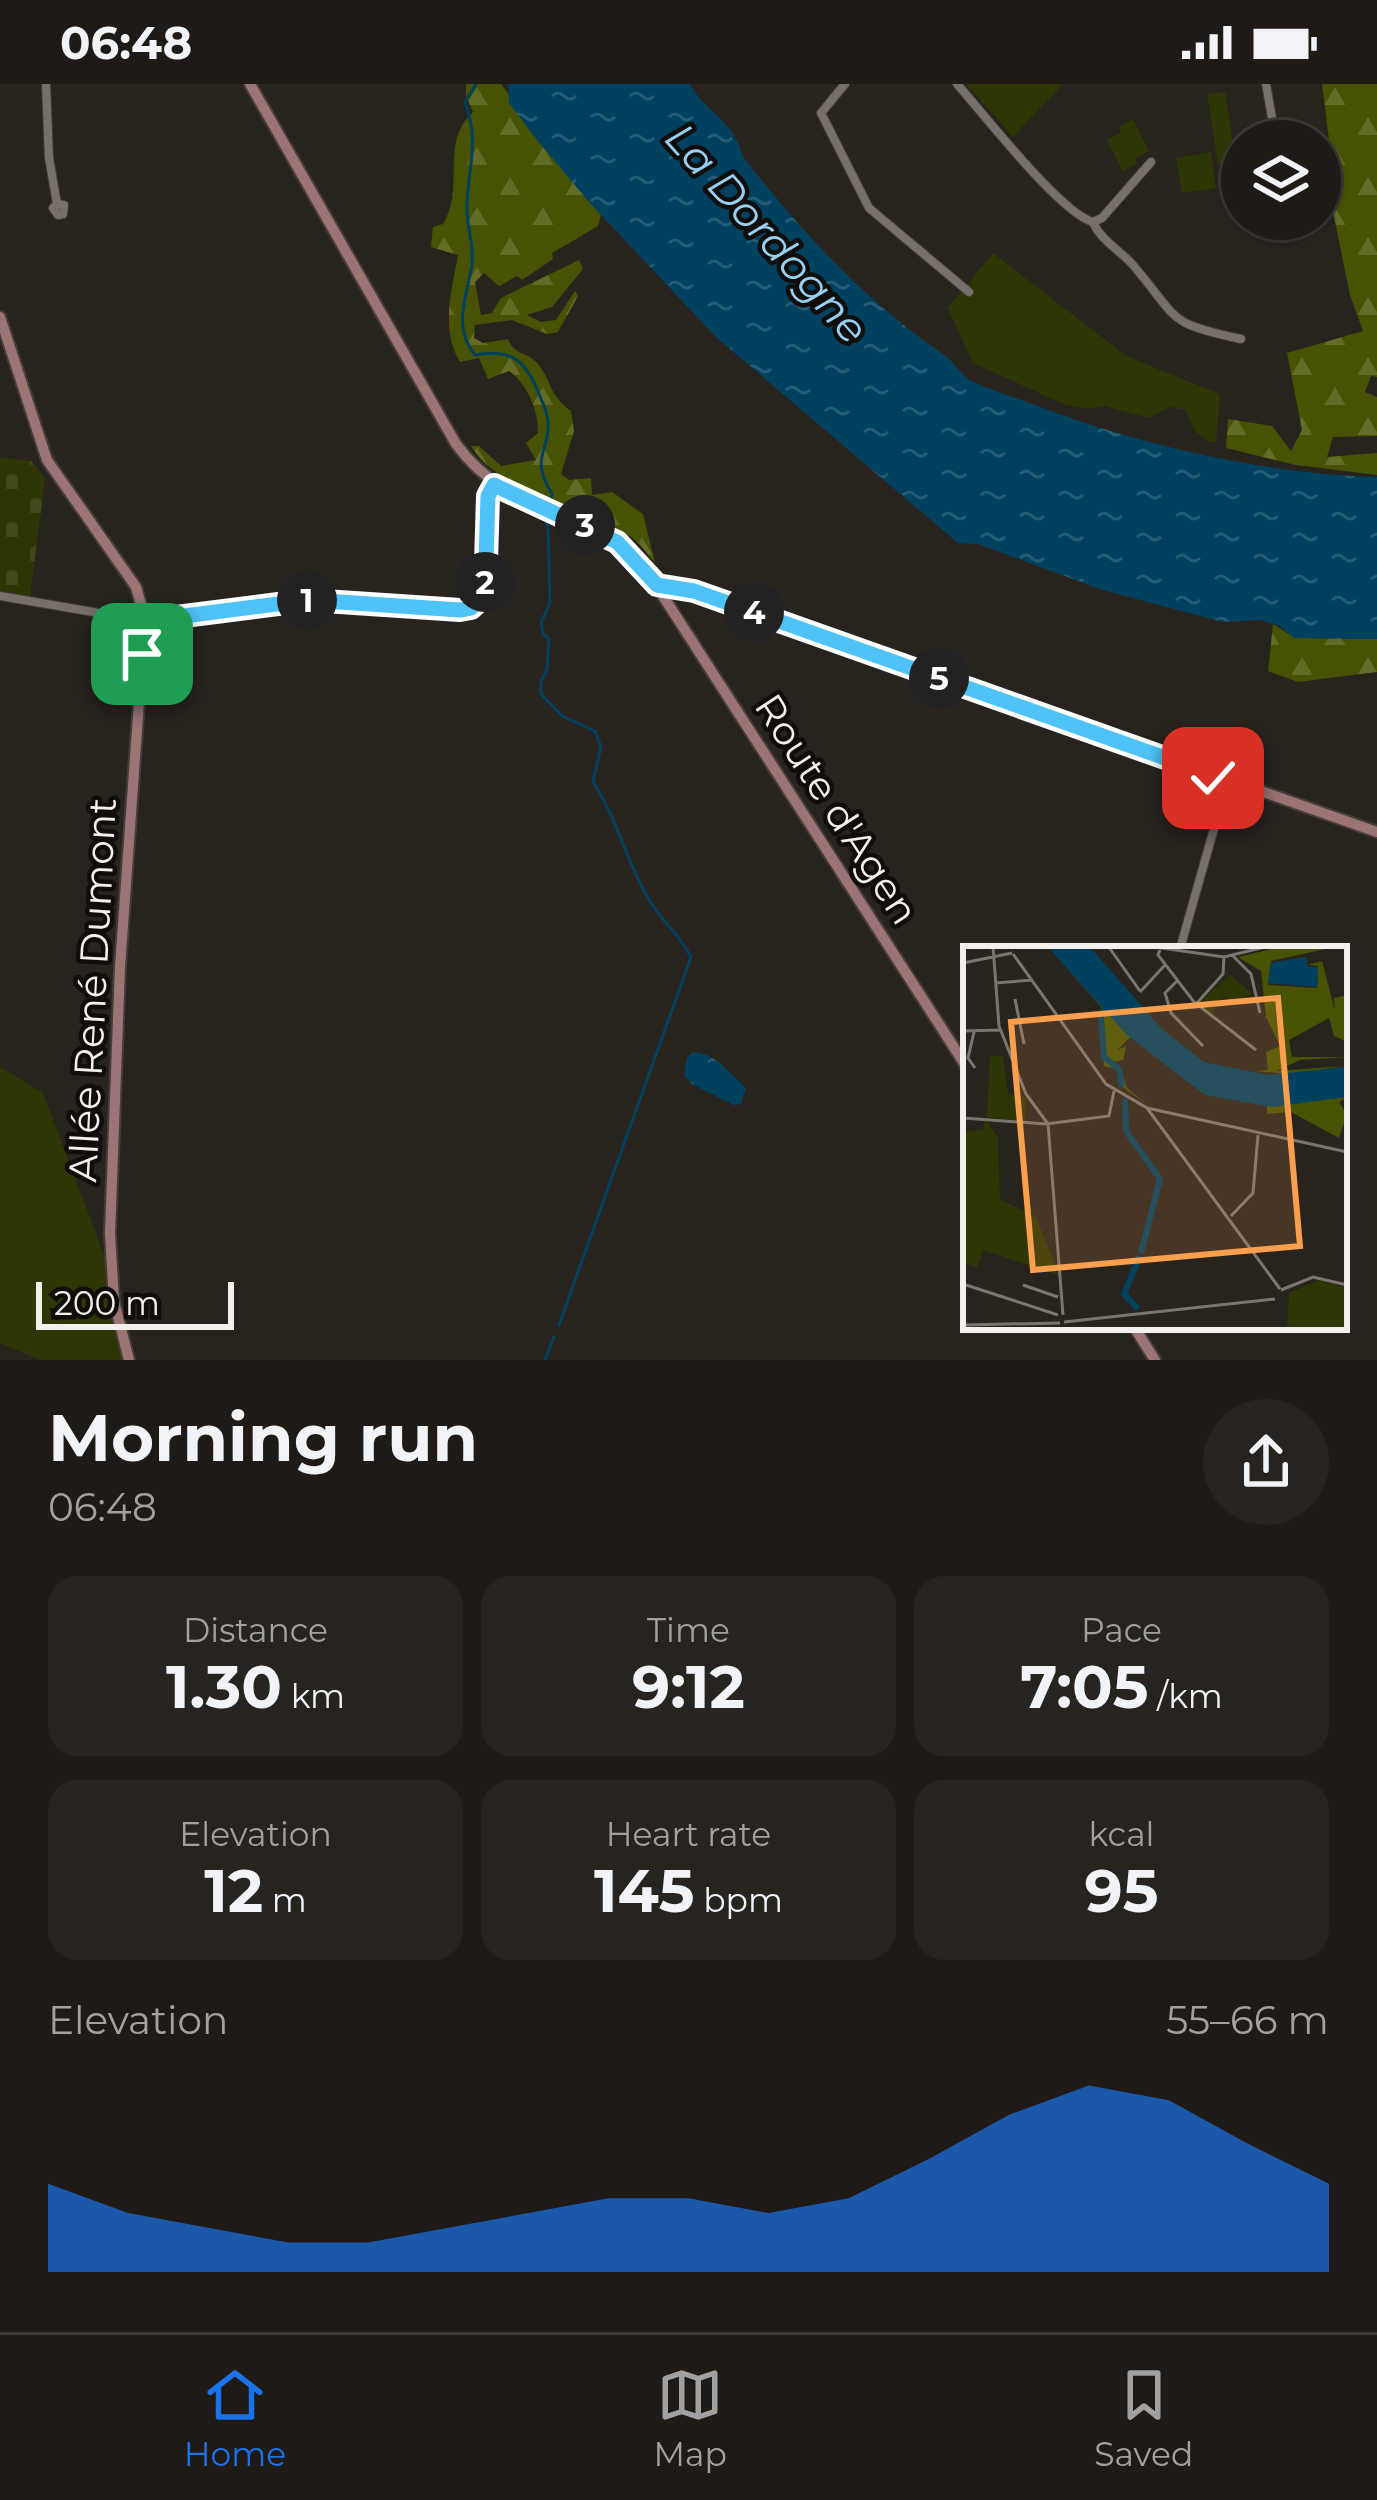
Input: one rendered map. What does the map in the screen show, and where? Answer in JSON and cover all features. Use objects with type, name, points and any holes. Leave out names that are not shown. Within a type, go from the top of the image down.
[{"type":"main road","points":[[250,84],[445,427],[467,459],[494,485]]},
{"type":"main road","points":[[0,317],[46,460],[136,587],[145,621]]},
{"type":"main road","name":"Route d'Agen","points":[[494,485],[617,542],[659,588],[963,1061]]},
{"type":"main road","points":[[659,588],[682,590],[1377,832]]},
{"type":"main road","points":[[674,611],[682,590]]},
{"type":"main road","name":"Allée René Dumont","points":[[129,1360],[114,1301],[110,1233],[119,967],[145,621]]},
{"type":"main road","points":[[1136,1330],[1155,1360]]},
{"type":"street","points":[[46,84],[49,158],[57,204]]},
{"type":"street","points":[[845,84],[821,113],[868,208],[970,292]]},
{"type":"street","points":[[957,84],[1086,221],[1102,218],[1151,162]]},
{"type":"street","points":[[1266,84],[1272,120]]},
{"type":"street","points":[[1093,222],[1097,233],[1132,265],[1174,319],[1188,328],[1240,339]]},
{"type":"street","points":[[0,596],[145,621],[309,600],[471,608],[485,595],[488,496],[494,485]]},
{"type":"street","points":[[1181,946],[1215,825],[1213,775]]},
{"type":"green space","points":[[466,84],[501,84],[601,215],[598,226],[552,253],[553,259],[522,280],[517,276],[499,286],[484,273],[475,282],[481,315],[492,313],[501,298],[579,260],[583,269],[552,307],[527,315],[541,322],[556,320],[575,291],[578,296],[558,332],[547,334],[512,320],[475,325],[474,338],[483,343],[508,339],[537,363],[558,399],[571,411],[574,431],[561,474],[569,480],[591,478],[592,495],[612,492],[643,514],[655,563],[639,544],[609,524],[501,476],[471,446],[479,446],[501,466],[536,460],[526,443],[538,433],[531,399],[515,376],[509,371],[488,379],[479,358],[460,362],[449,323],[458,255],[431,247],[433,227],[443,224],[453,195],[457,137],[473,112]]},
{"type":"green space","points":[[966,84],[1063,84],[1013,137]]},
{"type":"green space","points":[[1322,84],[1377,84],[1377,377],[1371,376],[1365,392],[1377,397],[1377,436],[1333,437],[1327,457],[1377,453],[1377,475],[1296,465],[1226,448],[1228,419],[1272,426],[1291,451],[1302,430],[1287,353],[1363,331],[1339,240],[1341,120],[1326,120]]},
{"type":"green space","points":[[1225,92],[1229,120],[1221,120],[1221,164],[1218,164],[1207,94]]},
{"type":"green space","points":[[1133,119],[1149,151],[1123,171],[1107,140]]},
{"type":"green space","points":[[1211,152],[1216,188],[1182,193],[1176,158]]},
{"type":"green space","points":[[993,253],[1126,356],[1220,394],[1216,442],[1208,442],[1194,430],[1186,410],[1169,407],[1149,418],[1104,406],[1066,405],[973,363],[948,308]]},
{"type":"green space","points":[[0,458],[31,461],[45,479],[30,597],[0,591]]},
{"type":"green space","points":[[1273,624],[1295,638],[1377,639],[1377,672],[1298,682],[1268,671]]},
{"type":"green space","points":[[0,1067],[43,1093],[110,1271],[129,1360],[40,1360],[0,1343]]},
{"type":"water","name":"La Dordogne","points":[[508,84],[690,84],[812,239],[887,311],[977,384],[1070,418],[1200,454],[1290,470],[1377,477],[1377,639],[1294,638],[1280,626],[1260,620],[1223,622],[1103,590],[978,544],[958,543],[716,337],[537,140],[509,103]]},
{"type":"water","points":[[693,1052],[716,1060],[746,1088],[741,1104],[692,1084],[684,1075]]},
{"type":"waterway","points":[[476,84],[465,102],[472,142],[467,206],[472,256],[464,333],[475,355],[508,356],[523,365],[534,383],[548,421],[541,462],[552,494],[550,502]]},
{"type":"waterway","points":[[544,515],[550,603],[541,623],[549,639],[541,694],[562,716],[595,731],[601,747],[593,782],[643,888],[691,957],[559,1325]]},
{"type":"waterway","points":[[545,1360],[554,1337]]},
{"type":"route","points":[[142,654],[145,621],[270,603],[338,600],[471,608],[485,595],[488,496],[494,485],[601,532],[630,552],[657,585],[694,591],[1213,778]]}]
